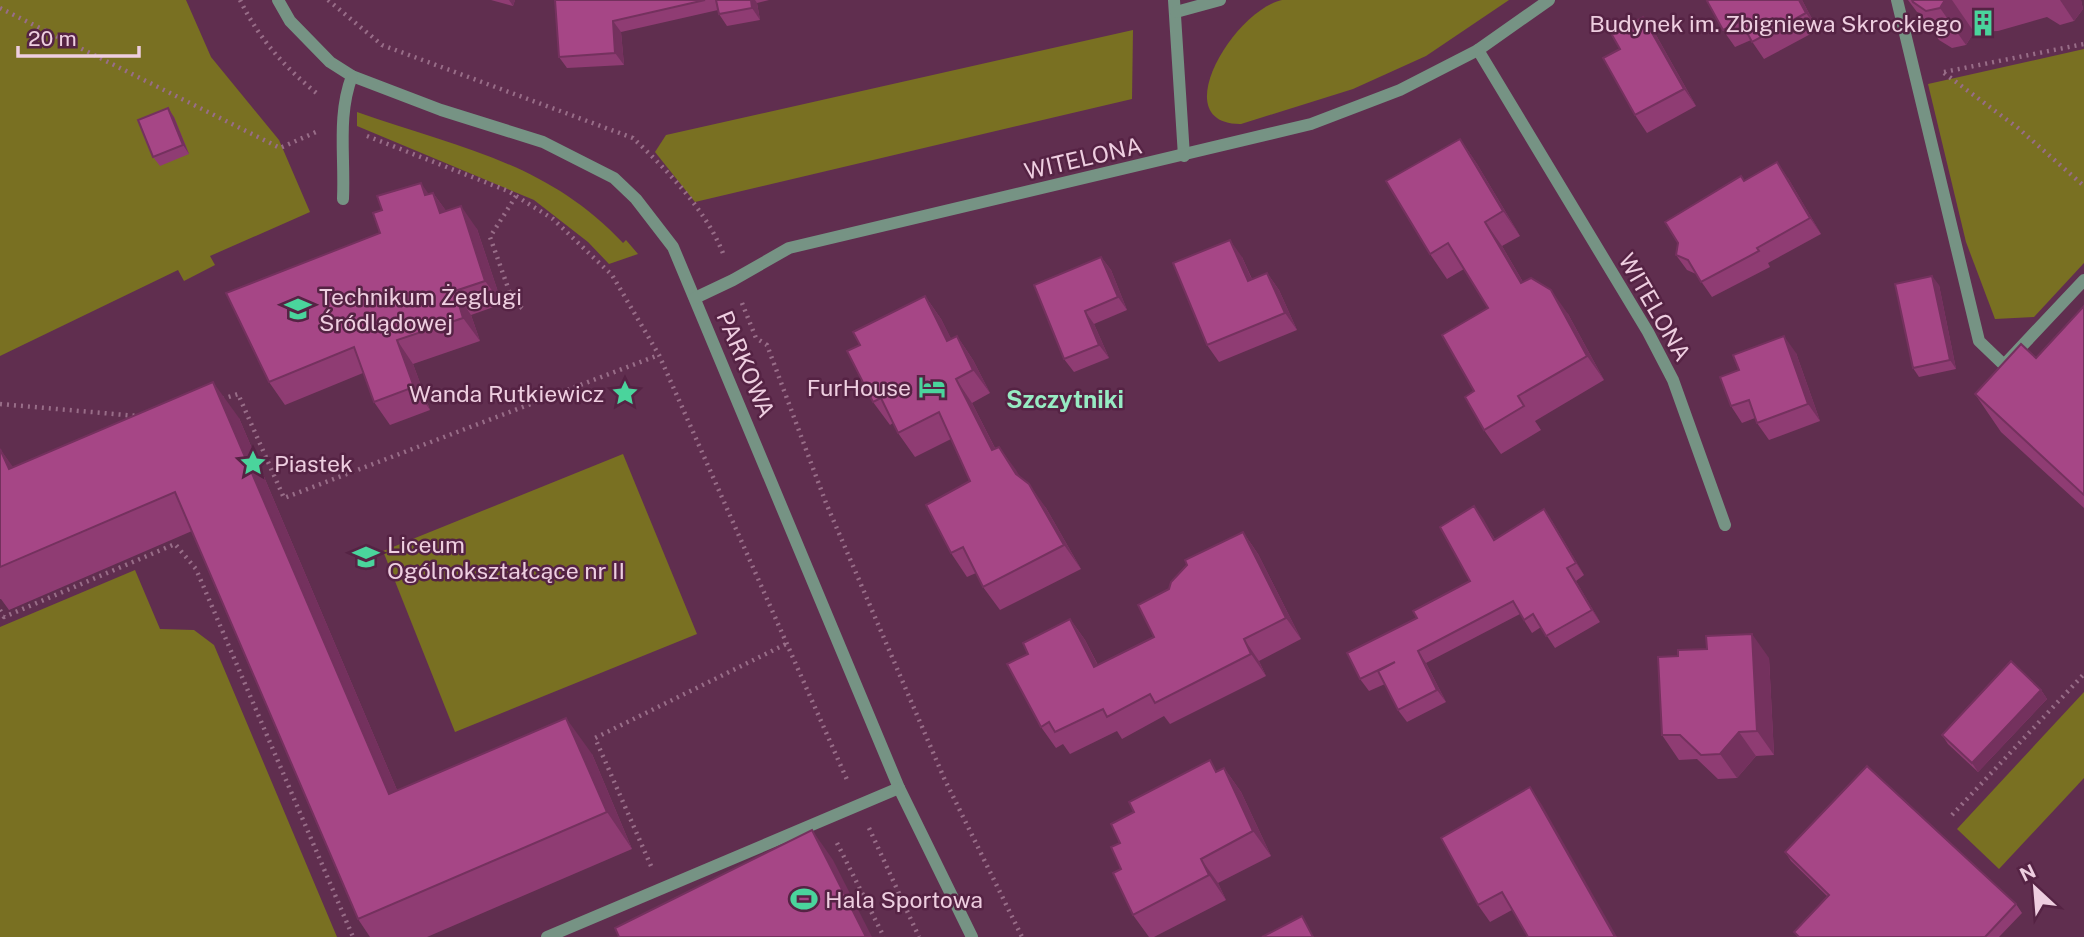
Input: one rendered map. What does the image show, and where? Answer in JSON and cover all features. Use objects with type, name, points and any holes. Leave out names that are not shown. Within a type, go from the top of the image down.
[{"type":"street","name":"PARKOWA","points":[[278,0],[298,29],[330,62],[352,76],[441,110],[542,142],[614,178],[636,199],[673,247],[899,788],[972,937]]},
{"type":"street","points":[[1184,156],[1175,6],[1220,0]]},
{"type":"street","name":"WITELONA","points":[[695,298],[733,281],[789,248],[1311,124],[1400,90],[1478,50],[1549,0]]},
{"type":"street","points":[[1897,0],[1979,341],[2004,365],[2084,280]]},
{"type":"street","name":"WITELONA","points":[[1478,50],[1648,332],[1673,380],[1725,525]]},
{"type":"street","points":[[343,199],[345,166],[341,120],[343,100],[352,76]]},
{"type":"street","points":[[547,937],[899,788]]},
{"type":"path","points":[[240,0],[252,25],[275,55],[329,103],[341,120],[356,132],[427,157],[516,196],[553,219],[612,275],[659,355],[919,937]]},
{"type":"path","points":[[0,8],[279,148],[341,120]]},
{"type":"path","points":[[1943,73],[2084,44]]},
{"type":"path","points":[[1910,61],[1919,60],[1943,73],[2018,128],[2084,186]]},
{"type":"path","points":[[481,240],[489,237],[516,196]]},
{"type":"path","points":[[489,237],[512,299],[524,312]]},
{"type":"path","points":[[217,401],[238,394],[284,498],[659,355]]},
{"type":"path","points":[[0,404],[139,416]]},
{"type":"path","points":[[0,610],[4,617],[176,544],[196,569],[353,937]]},
{"type":"path","points":[[661,889],[595,738],[786,644]]},
{"type":"path","points":[[1952,815],[2084,674]]},
{"type":"path","points":[[836,841],[884,937]]},
{"type":"shaded area","points":[[0,0],[186,0],[211,57],[279,140],[310,212],[210,256],[215,265],[184,281],[178,270],[0,356]]},
{"type":"shaded area","points":[[1282,0],[1509,0],[1426,56],[1353,89],[1241,124],[1219,119],[1208,107],[1208,88],[1215,66],[1227,44],[1244,24],[1263,9]]},
{"type":"shaded area","points":[[1133,30],[1132,99],[695,202],[655,152],[666,135]]},
{"type":"shaded area","points":[[2084,49],[2084,263],[2034,317],[1995,319],[1966,242],[1928,84]]},
{"type":"shaded area","points":[[357,112],[499,160],[532,175],[594,215],[623,243],[626,240],[638,254],[609,264],[588,242],[534,200],[357,126]]},
{"type":"shaded area","points":[[623,454],[697,634],[455,732],[383,551]]},
{"type":"shaded area","points":[[135,570],[160,629],[194,630],[214,645],[337,937],[0,937],[0,627]]},
{"type":"shaded area","points":[[2084,692],[2084,778],[1999,869],[1957,829]]},
{"type":"building","points":[[555,0],[705,0],[613,21],[615,53],[559,57]]},
{"type":"building","points":[[716,0],[751,0],[752,8],[719,14]]},
{"type":"building","points":[[1799,0],[1806,13],[1752,42],[1741,21],[1723,30],[1707,1]]},
{"type":"building","points":[[1912,0],[1945,0],[1940,8],[1926,11]]},
{"type":"building","points":[[1643,17],[1684,89],[1635,115],[1603,58],[1620,49],[1612,35]]},
{"type":"building","points":[[168,108],[183,145],[153,157],[138,120]]},
{"type":"building","points":[[1460,139],[1503,211],[1485,222],[1521,283],[1531,278],[1551,290],[1587,356],[1518,396],[1524,406],[1484,430],[1465,397],[1474,391],[1442,335],[1488,308],[1448,243],[1430,254],[1386,181]]},
{"type":"building","points":[[1777,162],[1810,218],[1757,248],[1759,251],[1701,282],[1688,260],[1676,255],[1678,243],[1665,222],[1741,176],[1744,181]]},
{"type":"building","points":[[421,183],[425,195],[433,193],[440,213],[461,206],[485,281],[455,291],[463,318],[397,340],[414,387],[374,402],[354,347],[269,382],[226,293],[380,233],[373,213],[382,210],[377,196]]},
{"type":"building","points":[[1230,240],[1248,281],[1267,273],[1285,313],[1207,345],[1173,263]]},
{"type":"building","points":[[1101,257],[1118,297],[1085,311],[1099,345],[1064,359],[1034,285]]},
{"type":"building","points":[[1932,276],[1950,360],[1913,368],[1895,284]]},
{"type":"building","points":[[925,296],[947,341],[957,336],[973,370],[956,379],[992,450],[999,447],[1016,474],[1029,484],[1064,545],[983,587],[963,547],[951,553],[926,505],[970,481],[939,412],[898,433],[881,398],[873,402],[847,351],[860,345],[853,332]]},
{"type":"building","points":[[2084,306],[2084,495],[1975,394],[2021,344],[2036,358]]},
{"type":"building","points":[[1784,336],[1808,404],[1757,423],[1749,400],[1731,406],[1720,377],[1739,370],[1733,355]]},
{"type":"building","points":[[213,382],[389,794],[566,718],[607,812],[358,919],[175,492],[0,567],[0,449],[9,469]]},
{"type":"building","points":[[1474,506],[1494,540],[1544,509],[1576,563],[1567,568],[1592,610],[1546,636],[1533,614],[1524,620],[1513,601],[1418,651],[1437,690],[1398,710],[1378,671],[1395,662],[1360,679],[1347,653],[1417,618],[1413,611],[1470,581],[1440,527]]},
{"type":"building","points":[[1243,532],[1286,618],[1244,639],[1251,654],[1155,703],[1150,694],[1107,717],[1103,709],[1055,732],[1049,722],[1041,727],[1007,664],[1028,654],[1023,643],[1070,619],[1094,667],[1154,637],[1138,605],[1169,589],[1171,582],[1187,565],[1185,560]]},
{"type":"building","points":[[1752,634],[1757,731],[1739,732],[1720,754],[1701,755],[1680,735],[1662,735],[1658,657],[1678,656],[1678,650],[1707,649],[1706,636]]},
{"type":"building","points":[[2011,661],[2041,690],[1972,763],[1942,735]]},
{"type":"building","points":[[1210,760],[1216,772],[1224,768],[1253,831],[1201,859],[1209,875],[1133,915],[1113,873],[1121,869],[1111,847],[1120,843],[1111,824],[1134,812],[1129,802]]},
{"type":"building","points":[[1867,766],[2016,904],[1985,937],[1799,937],[1794,932],[1829,895],[1785,852]]},
{"type":"building","points":[[1530,787],[1615,937],[1528,937],[1502,892],[1478,905],[1441,838]]},
{"type":"building","points":[[812,830],[866,937],[619,937],[615,928]]},
{"type":"building","points":[[1302,916],[1313,937],[1262,937]]},
{"type":"place","name":"Budynek im. Zbigniewa Skrockiego","points":[[1983,23]]},
{"type":"place","name":"Technikum Żeglugi Śródlądowej","points":[[298,309]]},
{"type":"place","name":"FurHouse","points":[[932,387]]},
{"type":"place","name":"Wanda Rutkiewicz","points":[[625,393]]},
{"type":"place","name":"Piastek","points":[[253,463]]},
{"type":"place","name":"Liceum Ogólnokształcące nr II","points":[[366,557]]},
{"type":"place","name":"Hala Sportowa","points":[[804,899]]},
{"type":"district","name":"Szczytniki","points":[[1065,399]]}]
